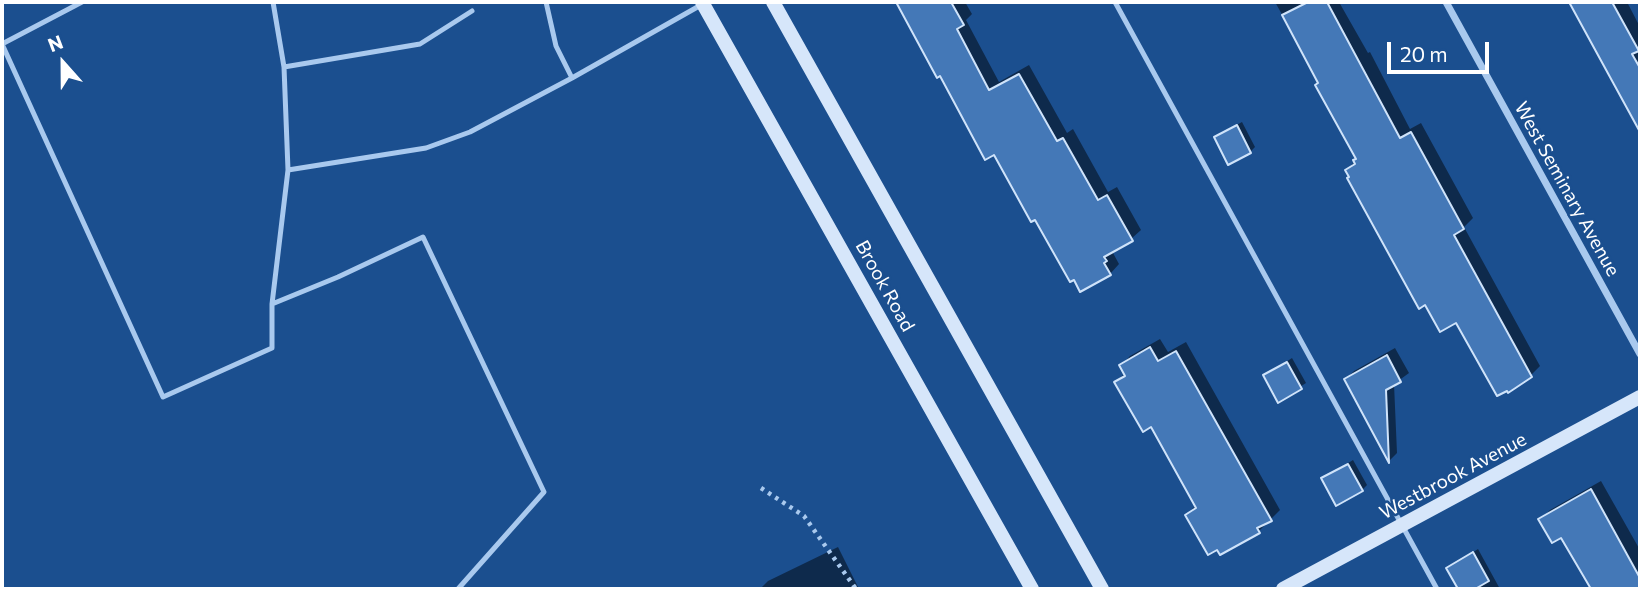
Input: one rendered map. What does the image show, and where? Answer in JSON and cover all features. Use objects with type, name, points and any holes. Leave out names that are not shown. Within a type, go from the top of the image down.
[{"type":"main road","name":"Brook Road","points":[[704,2],[1032,589]]},
{"type":"main road","points":[[773,2],[1102,589]]},
{"type":"main road","name":"Westbrook Avenue","points":[[1283,589],[1640,397]]},
{"type":"street","name":"West Seminary Avenue","points":[[1446,2],[1640,354]]},
{"type":"lane","points":[[82,2],[2,44],[163,397],[272,348],[272,304],[288,170],[285,67],[272,2]]},
{"type":"lane","points":[[546,2],[556,47],[572,78]]},
{"type":"lane","points":[[288,170],[426,148],[470,132],[572,78],[704,2]]},
{"type":"lane","points":[[1115,2],[1437,589]]},
{"type":"lane","points":[[285,67],[420,44],[472,11]]},
{"type":"lane","points":[[272,304],[338,278],[423,237],[544,492],[458,589]]},
{"type":"path","points":[[761,488],[804,516],[856,589]]},
{"type":"building","points":[[896,2],[951,2],[964,25],[957,29],[989,90],[1019,74],[1057,141],[1063,138],[1098,200],[1107,195],[1133,241],[1104,257],[1107,261],[1104,263],[1111,275],[1080,292],[1074,280],[1070,282],[1035,220],[1031,222],[994,155],[985,160]]},
{"type":"building","points":[[1308,2],[1327,2],[1400,138],[1411,132],[1464,229],[1454,235],[1532,377],[1508,393],[1507,391],[1497,396],[1456,323],[1440,332],[1425,305],[1419,309],[1347,178],[1349,177],[1345,170],[1355,164],[1353,160],[1356,159],[1315,85],[1318,83],[1282,15]]},
{"type":"building","points":[[1569,2],[1612,2],[1639,51],[1632,54],[1640,68],[1640,132]]},
{"type":"building","points":[[1237,125],[1251,153],[1228,165],[1214,137]]},
{"type":"building","points":[[1150,347],[1158,361],[1176,351],[1272,521],[1257,528],[1260,533],[1220,555],[1217,550],[1208,555],[1185,515],[1196,508],[1151,427],[1143,432],[1114,382],[1125,376],[1119,365]]},
{"type":"building","points":[[1387,355],[1401,382],[1386,390],[1389,463],[1344,379]]},
{"type":"building","points":[[1287,362],[1302,389],[1278,403],[1263,375]]},
{"type":"building","points":[[1348,464],[1363,491],[1336,506],[1321,478]]},
{"type":"building","points":[[1591,489],[1640,578],[1640,589],[1591,589],[1561,538],[1552,543],[1538,519]]},
{"type":"building","points":[[1473,552],[1489,581],[1475,589],[1458,589],[1446,568]]}]
